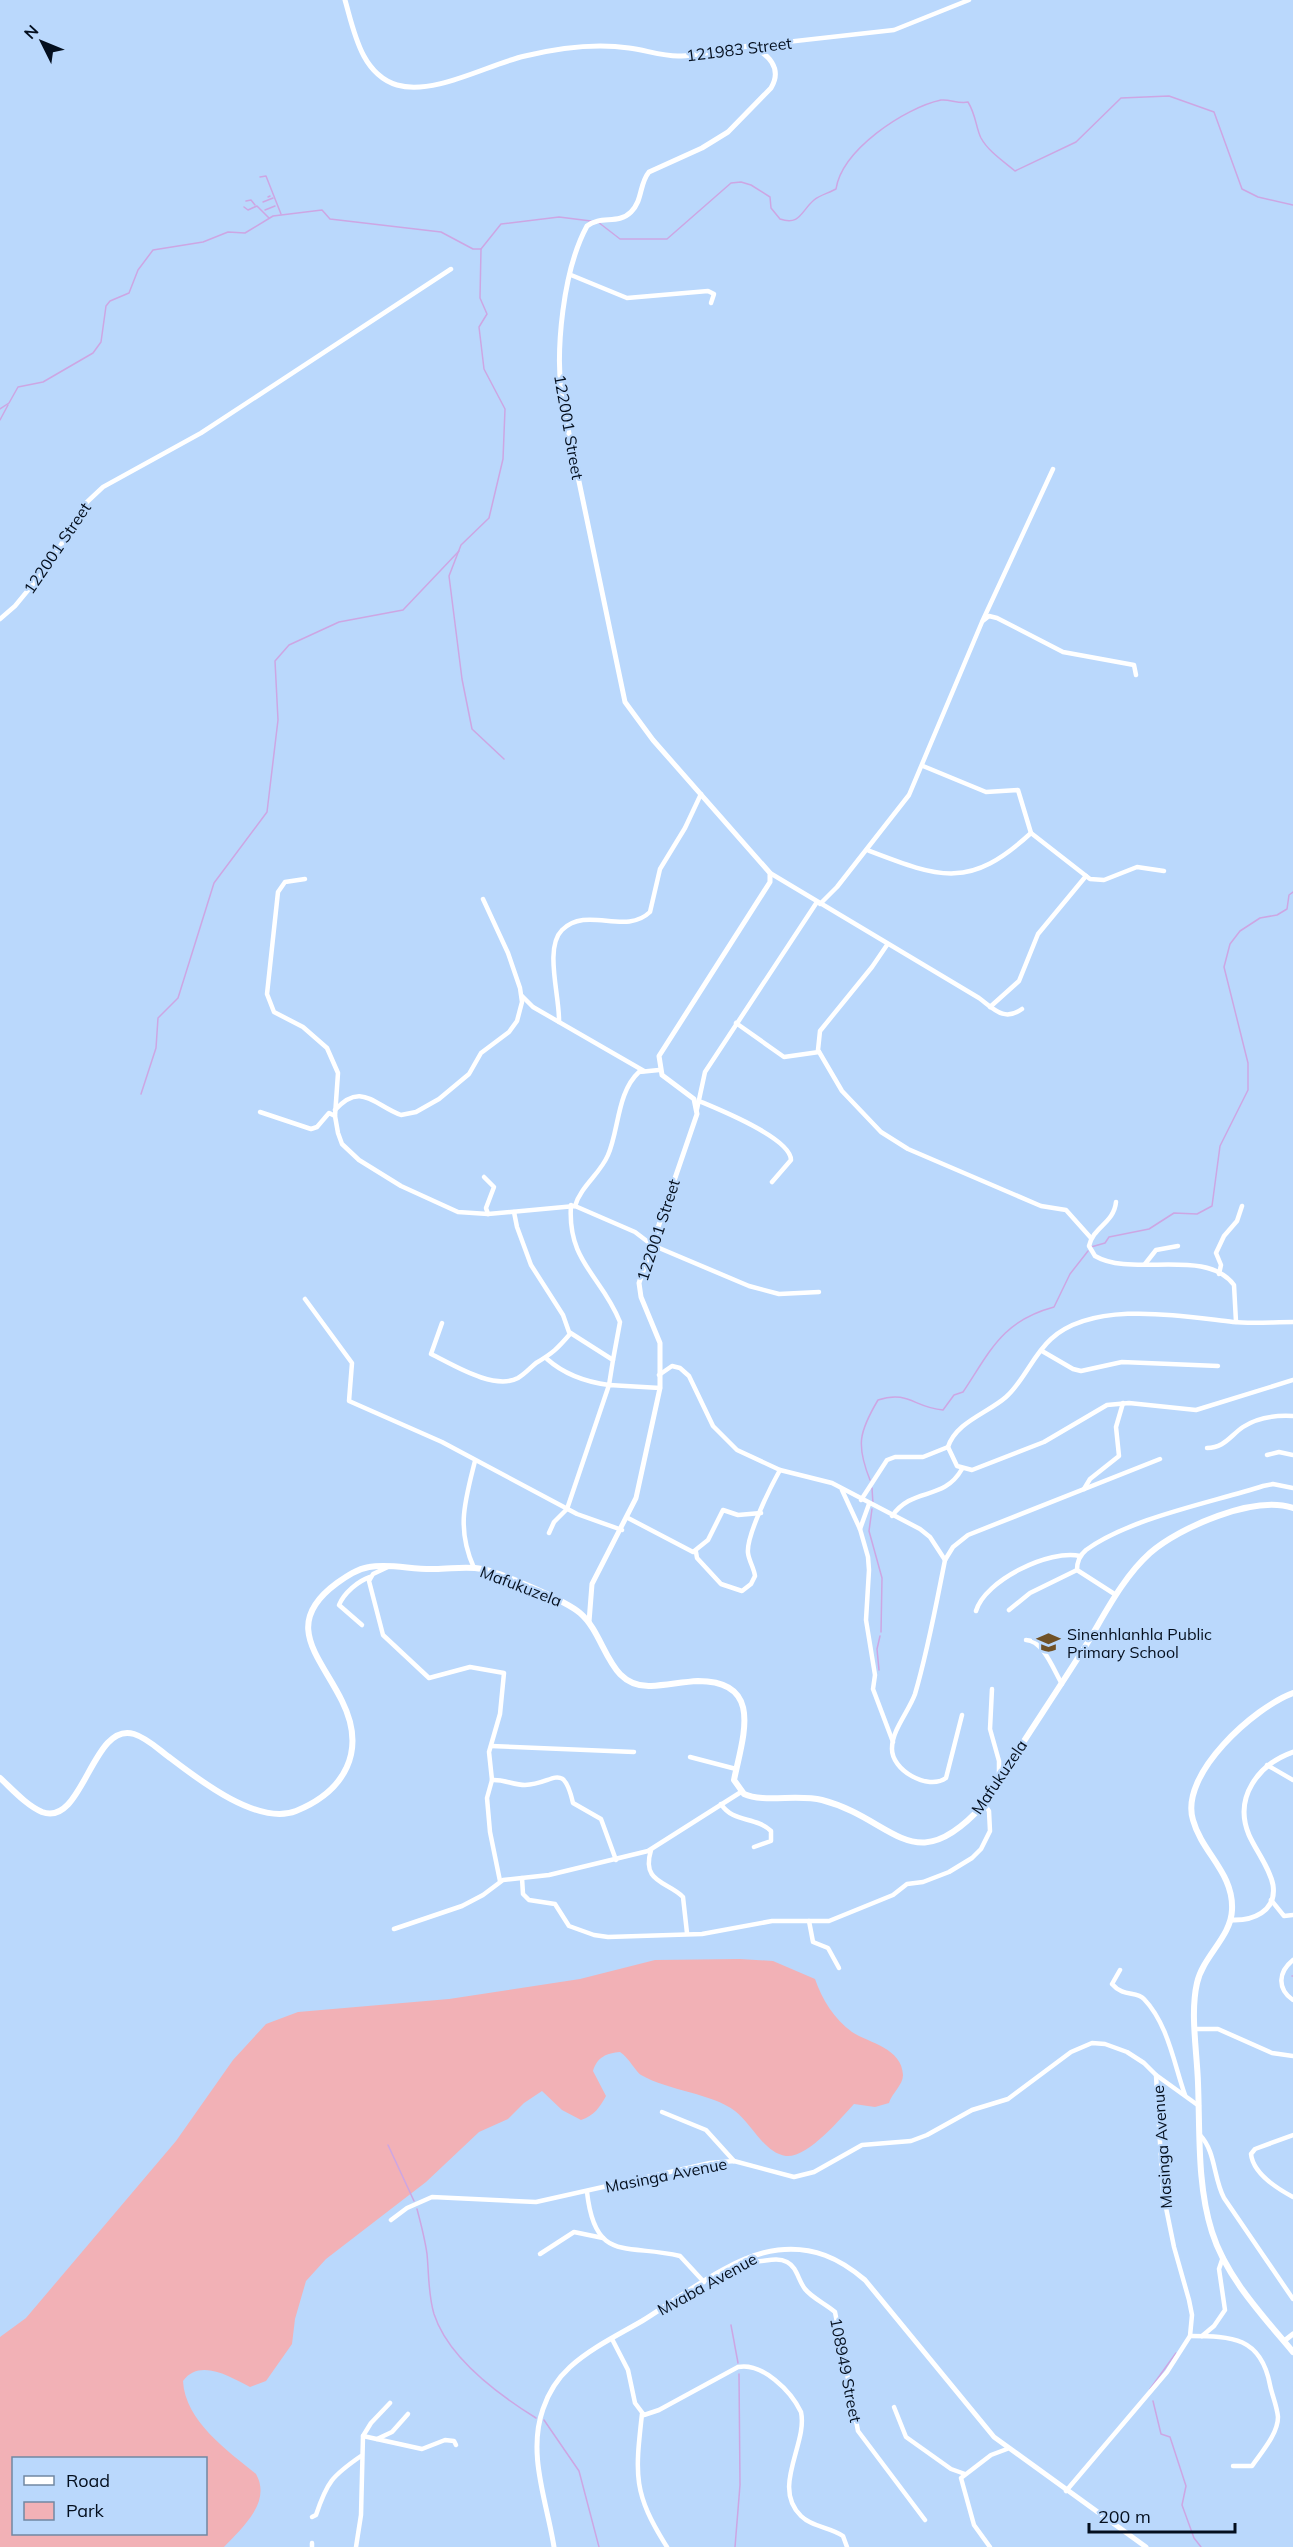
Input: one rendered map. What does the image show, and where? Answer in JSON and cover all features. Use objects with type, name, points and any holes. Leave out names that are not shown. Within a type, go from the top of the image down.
[{"type":"main road","name":"Mafukuzela","points":[[0,1778],[38,1809],[50,1814],[57,1812],[72,1801],[106,1745],[116,1736],[127,1732],[139,1735],[189,1772],[253,1809],[277,1815],[288,1814],[317,1800],[344,1775],[351,1757],[352,1740],[347,1711],[312,1649],[307,1633],[310,1613],[323,1595],[347,1576],[367,1567],[474,1568],[495,1573],[563,1602],[589,1622],[616,1672],[632,1683],[650,1686],[712,1682],[723,1684],[738,1692],[744,1707],[744,1720],[734,1780],[741,1792],[755,1797],[788,1796],[821,1800],[846,1810],[897,1838],[917,1842],[933,1841],[952,1835],[984,1804],[1062,1684],[1116,1595],[1150,1553],[1189,1530],[1255,1505],[1277,1504],[1293,1508]]},
{"type":"main road","points":[[1293,1693],[1265,1707],[1244,1724],[1202,1773],[1193,1792],[1192,1820],[1231,1891],[1231,1920],[1198,1977],[1196,2029],[1200,2135],[1206,2209],[1223,2257],[1246,2292],[1293,2352]]},
{"type":"street","name":"121983 Street","points":[[345,0],[354,34],[367,60],[386,80],[407,86],[438,83],[525,56],[569,48],[605,46],[680,56],[894,30],[969,0]]},
{"type":"street","name":"122001 Street","points":[[751,46],[765,54],[774,64],[776,76],[771,88],[728,132],[702,148],[649,172],[644,178],[636,206],[628,215],[616,220],[599,219],[587,226],[577,249],[562,315],[559,378],[622,696],[639,723],[770,873],[1000,1014],[1008,1016],[1022,1008]]},
{"type":"street","name":"122001 Street","points":[[0,619],[15,606],[48,566],[87,502],[103,487],[201,433],[451,269]]},
{"type":"street","points":[[571,275],[627,298],[708,291],[714,294],[711,303]]},
{"type":"street","points":[[697,1108],[705,1072],[736,1023],[818,903],[867,850],[906,801],[923,766],[982,622],[1053,469]]},
{"type":"street","points":[[982,622],[991,616],[1063,652],[1134,665],[1136,675]]},
{"type":"street","points":[[923,766],[986,792],[1018,790],[1031,833],[1090,879],[1104,880],[1137,867],[1164,871]]},
{"type":"street","points":[[559,1022],[560,1002],[553,954],[557,936],[569,925],[584,919],[630,922],[650,912],[660,868],[686,828],[701,794]]},
{"type":"street","points":[[867,850],[931,872],[957,875],[993,864],[1031,833]]},
{"type":"street","points":[[697,1108],[690,1095],[665,1078],[659,1070],[659,1056],[766,892],[770,873]]},
{"type":"street","points":[[990,1007],[1019,981],[1038,934],[1086,876]]},
{"type":"street","points":[[305,879],[285,882],[278,892],[267,994],[274,1012],[303,1027],[327,1048],[338,1073],[335,1113],[342,1144],[359,1160],[401,1186],[458,1212],[488,1214],[573,1205],[634,1232],[652,1245],[718,1275],[762,1290],[794,1295],[819,1292]]},
{"type":"street","points":[[483,899],[508,953],[522,996],[530,1005],[644,1071]]},
{"type":"street","points":[[887,945],[872,968],[839,1004],[820,1031],[819,1052],[842,1091],[881,1132],[908,1149],[1041,1206],[1065,1210],[1091,1238]]},
{"type":"street","points":[[260,1112],[311,1129],[317,1127],[329,1113],[335,1113],[346,1100],[357,1096],[375,1099],[400,1115],[426,1107],[467,1076],[481,1053],[514,1026],[522,996]]},
{"type":"street","points":[[736,1023],[784,1057],[819,1052]]},
{"type":"street","points":[[549,1533],[558,1516],[567,1509],[609,1385],[620,1322],[576,1249],[571,1230],[573,1205],[603,1166],[633,1079],[644,1071],[659,1070]]},
{"type":"street","points":[[699,1101],[764,1132],[788,1149],[791,1160],[772,1182]]},
{"type":"street","name":"122001 Street","points":[[589,1622],[592,1584],[628,1518],[638,1492],[660,1388],[660,1343],[639,1290],[697,1108]]},
{"type":"street","points":[[484,1177],[494,1187],[486,1208],[488,1214]]},
{"type":"street","points":[[1116,1202],[1112,1218],[1091,1238],[1090,1250],[1102,1260],[1195,1266],[1218,1274],[1231,1281],[1236,1290],[1236,1322]]},
{"type":"street","points":[[1218,1274],[1221,1265],[1216,1253],[1224,1236],[1237,1221],[1242,1206]]},
{"type":"street","points":[[514,1212],[517,1227],[531,1264],[563,1315],[570,1334],[613,1360]]},
{"type":"street","points":[[1145,1264],[1156,1250],[1178,1246]]},
{"type":"street","points":[[305,1299],[352,1363],[349,1401],[432,1437],[567,1509],[622,1530]]},
{"type":"street","points":[[1293,1322],[1236,1322],[1206,1318],[1104,1314],[1057,1335],[1042,1351],[1015,1388],[953,1434],[948,1447],[952,1460],[962,1469],[972,1470],[1044,1442],[1102,1407],[1123,1402],[1196,1410],[1293,1380]]},
{"type":"street","points":[[442,1323],[431,1354],[480,1378],[514,1380],[547,1359],[570,1334]]},
{"type":"street","points":[[1042,1351],[1073,1369],[1081,1371],[1122,1362],[1218,1366]]},
{"type":"street","points":[[547,1359],[575,1377],[609,1385],[660,1388]]},
{"type":"street","points":[[660,1375],[672,1366],[680,1368],[689,1376],[705,1415],[720,1436],[737,1450],[780,1470],[825,1481],[926,1533],[945,1560]]},
{"type":"street","points":[[1084,1489],[1090,1479],[1119,1456],[1116,1427],[1123,1402]]},
{"type":"street","points":[[1207,1448],[1220,1446],[1251,1422],[1279,1415],[1293,1416]]},
{"type":"street","points":[[861,1500],[887,1460],[895,1457],[923,1457],[948,1447]]},
{"type":"street","points":[[1267,1455],[1279,1452],[1293,1455]]},
{"type":"street","points":[[962,1715],[949,1772],[942,1781],[924,1781],[896,1766],[892,1757],[893,1742],[916,1691],[945,1560],[959,1540],[1160,1459]]},
{"type":"street","points":[[474,1568],[467,1552],[462,1529],[464,1507],[475,1461]]},
{"type":"street","points":[[892,1516],[906,1500],[950,1486],[962,1469]]},
{"type":"street","points":[[761,1513],[738,1515],[723,1510],[712,1533],[696,1551],[697,1558],[721,1584],[742,1591],[751,1584],[755,1575],[748,1547],[761,1513],[768,1492],[780,1470]]},
{"type":"street","points":[[1077,1570],[1080,1556],[1086,1550],[1129,1528],[1263,1486],[1273,1484],[1293,1488]]},
{"type":"street","points":[[841,1489],[860,1529],[869,1570],[866,1620],[875,1675],[873,1689],[893,1742]]},
{"type":"street","points":[[860,1529],[869,1504]]},
{"type":"street","points":[[628,1518],[696,1551]]},
{"type":"street","points":[[976,1611],[981,1601],[1001,1580],[1057,1555],[1080,1556]]},
{"type":"street","points":[[362,1625],[339,1605],[362,1580],[390,1566]]},
{"type":"street","points":[[1077,1570],[1116,1595]]},
{"type":"street","points":[[1008,1610],[1030,1593],[1077,1570]]},
{"type":"street","points":[[370,1577],[370,1586],[383,1635],[405,1653],[425,1677],[429,1678],[470,1667],[504,1673],[500,1714],[491,1746],[492,1780],[488,1812],[500,1881]]},
{"type":"street","points":[[1026,1640],[1037,1644],[1062,1684]]},
{"type":"street","points":[[992,1689],[990,1729],[999,1761],[999,1779]]},
{"type":"street","points":[[491,1746],[634,1752]]},
{"type":"street","points":[[1231,1920],[1256,1917],[1266,1910],[1271,1900],[1273,1884],[1250,1835],[1245,1812],[1252,1783],[1267,1765],[1293,1752]]},
{"type":"street","points":[[690,1758],[736,1769]]},
{"type":"street","points":[[1267,1765],[1293,1780]]},
{"type":"street","points":[[492,1780],[527,1785],[556,1776],[562,1777],[567,1782],[573,1803],[596,1815],[604,1823],[616,1860]]},
{"type":"street","points":[[394,1929],[468,1903],[500,1881],[616,1860],[651,1850],[741,1792]]},
{"type":"street","points":[[721,1804],[731,1816],[752,1820],[771,1831],[771,1841],[754,1848]]},
{"type":"street","points":[[522,1878],[523,1894],[526,1898],[555,1904],[569,1926],[594,1935],[702,1934],[772,1922],[822,1922],[838,1918],[893,1895],[907,1884],[923,1882],[960,1867],[981,1849],[987,1839],[991,1820],[984,1804]]},
{"type":"street","points":[[651,1850],[649,1860],[652,1874],[657,1881],[683,1897],[687,1933]]},
{"type":"street","points":[[1271,1900],[1284,1916],[1293,1916]]},
{"type":"street","points":[[809,1921],[813,1942],[828,1948],[839,1968]]},
{"type":"street","points":[[1293,1960],[1285,1968],[1281,1982],[1282,1989],[1293,2000]]},
{"type":"street","points":[[1120,1970],[1112,1980],[1113,1985],[1124,1994],[1139,1995],[1146,2001],[1168,2044],[1185,2095]]},
{"type":"street","points":[[1196,2029],[1218,2030],[1272,2053],[1293,2056]]},
{"type":"street","name":"Masinga Avenue","points":[[391,2220],[407,2208],[432,2197],[536,2202],[684,2168],[734,2161],[794,2177],[824,2168],[861,2145],[919,2138],[972,2110],[1008,2099],[1071,2052],[1092,2043],[1105,2044],[1135,2056],[1156,2075],[1163,2193],[1174,2247],[1189,2300],[1190,2336]]},
{"type":"street","points":[[1156,2075],[1199,2106]]},
{"type":"street","points":[[662,2112],[706,2130],[734,2161]]},
{"type":"street","points":[[1200,2135],[1210,2147],[1216,2184],[1293,2299]]},
{"type":"street","points":[[1293,2135],[1255,2149],[1251,2154],[1252,2162],[1263,2175],[1293,2197]]},
{"type":"street","points":[[586,2192],[591,2217],[603,2238]]},
{"type":"street","points":[[540,2254],[574,2232],[603,2238],[619,2247],[680,2256],[704,2282]]},
{"type":"street","name":"Mvaba Avenue","points":[[554,2547],[537,2461],[537,2441],[543,2408],[567,2371],[612,2339],[704,2282],[745,2259],[775,2250],[800,2250],[825,2254],[853,2270],[876,2291],[986,2429],[1007,2449],[1146,2547]]},
{"type":"street","points":[[1202,2336],[1214,2326],[1225,2310],[1219,2269],[1223,2257]]},
{"type":"street","name":"108949 Street","points":[[745,2259],[752,2262],[781,2260],[789,2263],[806,2290],[836,2313],[858,2431],[926,2520]]},
{"type":"street","points":[[1284,2341],[1293,2334]]},
{"type":"street","points":[[1066,2491],[1167,2372],[1190,2336],[1226,2336],[1243,2342],[1264,2361],[1268,2373],[1278,2415],[1275,2430],[1252,2466],[1233,2466]]},
{"type":"street","points":[[612,2339],[628,2370],[635,2403],[642,2414],[636,2480],[647,2514],[667,2547]]},
{"type":"street","points":[[642,2414],[659,2410],[738,2367],[748,2365],[758,2368],[786,2392],[801,2412],[801,2428],[789,2484],[794,2506],[808,2521],[843,2536],[847,2547]]},
{"type":"street","points":[[356,2547],[361,2515],[363,2436],[371,2423],[390,2403]]},
{"type":"street","points":[[894,2407],[906,2437],[951,2469],[965,2474]]},
{"type":"street","points":[[375,2439],[392,2432],[408,2414]]},
{"type":"street","points":[[363,2436],[422,2449],[445,2440],[454,2441],[456,2445]]},
{"type":"street","points":[[990,2547],[974,2525],[961,2478],[991,2455],[1007,2449]]},
{"type":"street","points":[[312,2517],[316,2515],[326,2486],[361,2456]]},
{"type":"green space","points":[[655,1960],[773,1961],[815,1979],[829,2008],[846,2027],[891,2052],[897,2058],[903,2075],[901,2082],[889,2103],[875,2107],[854,2104],[832,2128],[804,2151],[786,2156],[771,2150],[735,2111],[725,2105],[641,2075],[620,2052],[603,2057],[597,2062],[593,2071],[606,2096],[593,2114],[581,2120],[562,2110],[542,2091],[524,2103],[508,2119],[479,2132],[426,2182],[326,2259],[306,2281],[295,2319],[292,2344],[266,2381],[250,2387],[224,2375],[206,2370],[190,2374],[183,2381],[191,2409],[200,2422],[221,2445],[256,2474],[260,2484],[258,2504],[253,2514],[224,2547],[0,2547],[0,2337],[26,2318],[176,2141],[233,2060],[266,2024],[298,2012],[449,1999],[580,1979]]},
{"type":"waterway","points":[[598,222],[620,239],[667,239],[731,183],[741,182],[751,185],[770,197],[771,208],[780,219],[792,221],[800,216],[816,198],[836,189],[841,174],[850,160],[877,133],[910,112],[941,100],[968,102],[984,143],[1015,171],[1076,142],[1121,98],[1169,96],[1214,112],[1242,189],[1258,197],[1293,205]]},
{"type":"waterway","points":[[260,177],[266,176],[281,214]]},
{"type":"waterway","points":[[263,202],[273,198]]},
{"type":"waterway","points":[[246,201],[251,200],[255,205]]},
{"type":"waterway","points":[[244,207],[248,210],[257,206],[269,218]]},
{"type":"waterway","points":[[265,210],[275,206]]},
{"type":"waterway","points":[[0,409],[9,403],[18,387],[43,382],[93,353],[101,342],[106,306],[110,301],[129,293],[138,270],[153,250],[203,242],[228,232],[245,233],[273,216],[322,210],[330,219],[441,232],[473,249],[481,249],[501,224],[559,217],[591,221]]},
{"type":"waterway","points":[[481,249],[480,298],[487,314],[479,327],[484,369],[505,409],[503,459],[489,518],[461,545],[449,576],[462,679],[472,729],[504,759]]},
{"type":"waterway","points":[[0,420],[8,405]]},
{"type":"waterway","points":[[141,1094],[156,1048],[158,1018],[178,998],[214,883],[267,812],[278,720],[275,661],[289,645],[339,622],[403,610],[459,551]]},
{"type":"waterway","points":[[1091,1247],[1105,1243],[1109,1237],[1149,1229],[1174,1213],[1197,1214],[1212,1206],[1220,1146],[1248,1090],[1248,1063],[1224,967],[1230,944],[1240,931],[1260,918],[1277,915],[1287,909],[1289,895],[1293,892]]},
{"type":"waterway","points":[[870,1480],[861,1448],[863,1430],[878,1400],[889,1397],[905,1398],[933,1409],[943,1410],[954,1395],[963,1392],[990,1350],[1010,1329],[1022,1320],[1054,1307],[1070,1274],[1088,1251]]},
{"type":"waterway","points":[[872,1488],[873,1504]]},
{"type":"waterway","points":[[872,1509],[869,1531],[882,1578],[881,1632]]},
{"type":"waterway","points":[[879,1670],[877,1649],[880,1636]]},
{"type":"waterway","points":[[388,2145],[414,2201]]},
{"type":"waterway","points":[[417,2209],[426,2248],[432,2306],[441,2330],[476,2374],[536,2418]]},
{"type":"waterway","points":[[731,2325],[738,2363]]},
{"type":"waterway","points":[[1150,2389],[1176,2353]]},
{"type":"waterway","points":[[735,2547],[740,2485],[739,2374]]},
{"type":"waterway","points":[[1153,2401],[1161,2434],[1170,2437],[1186,2486],[1182,2505],[1194,2538],[1201,2547]]},
{"type":"waterway","points":[[544,2420],[579,2471],[599,2547]]},
{"type":"place","name":"Sinenhlanhla Public Primary School","points":[[1049,1643]]}]
